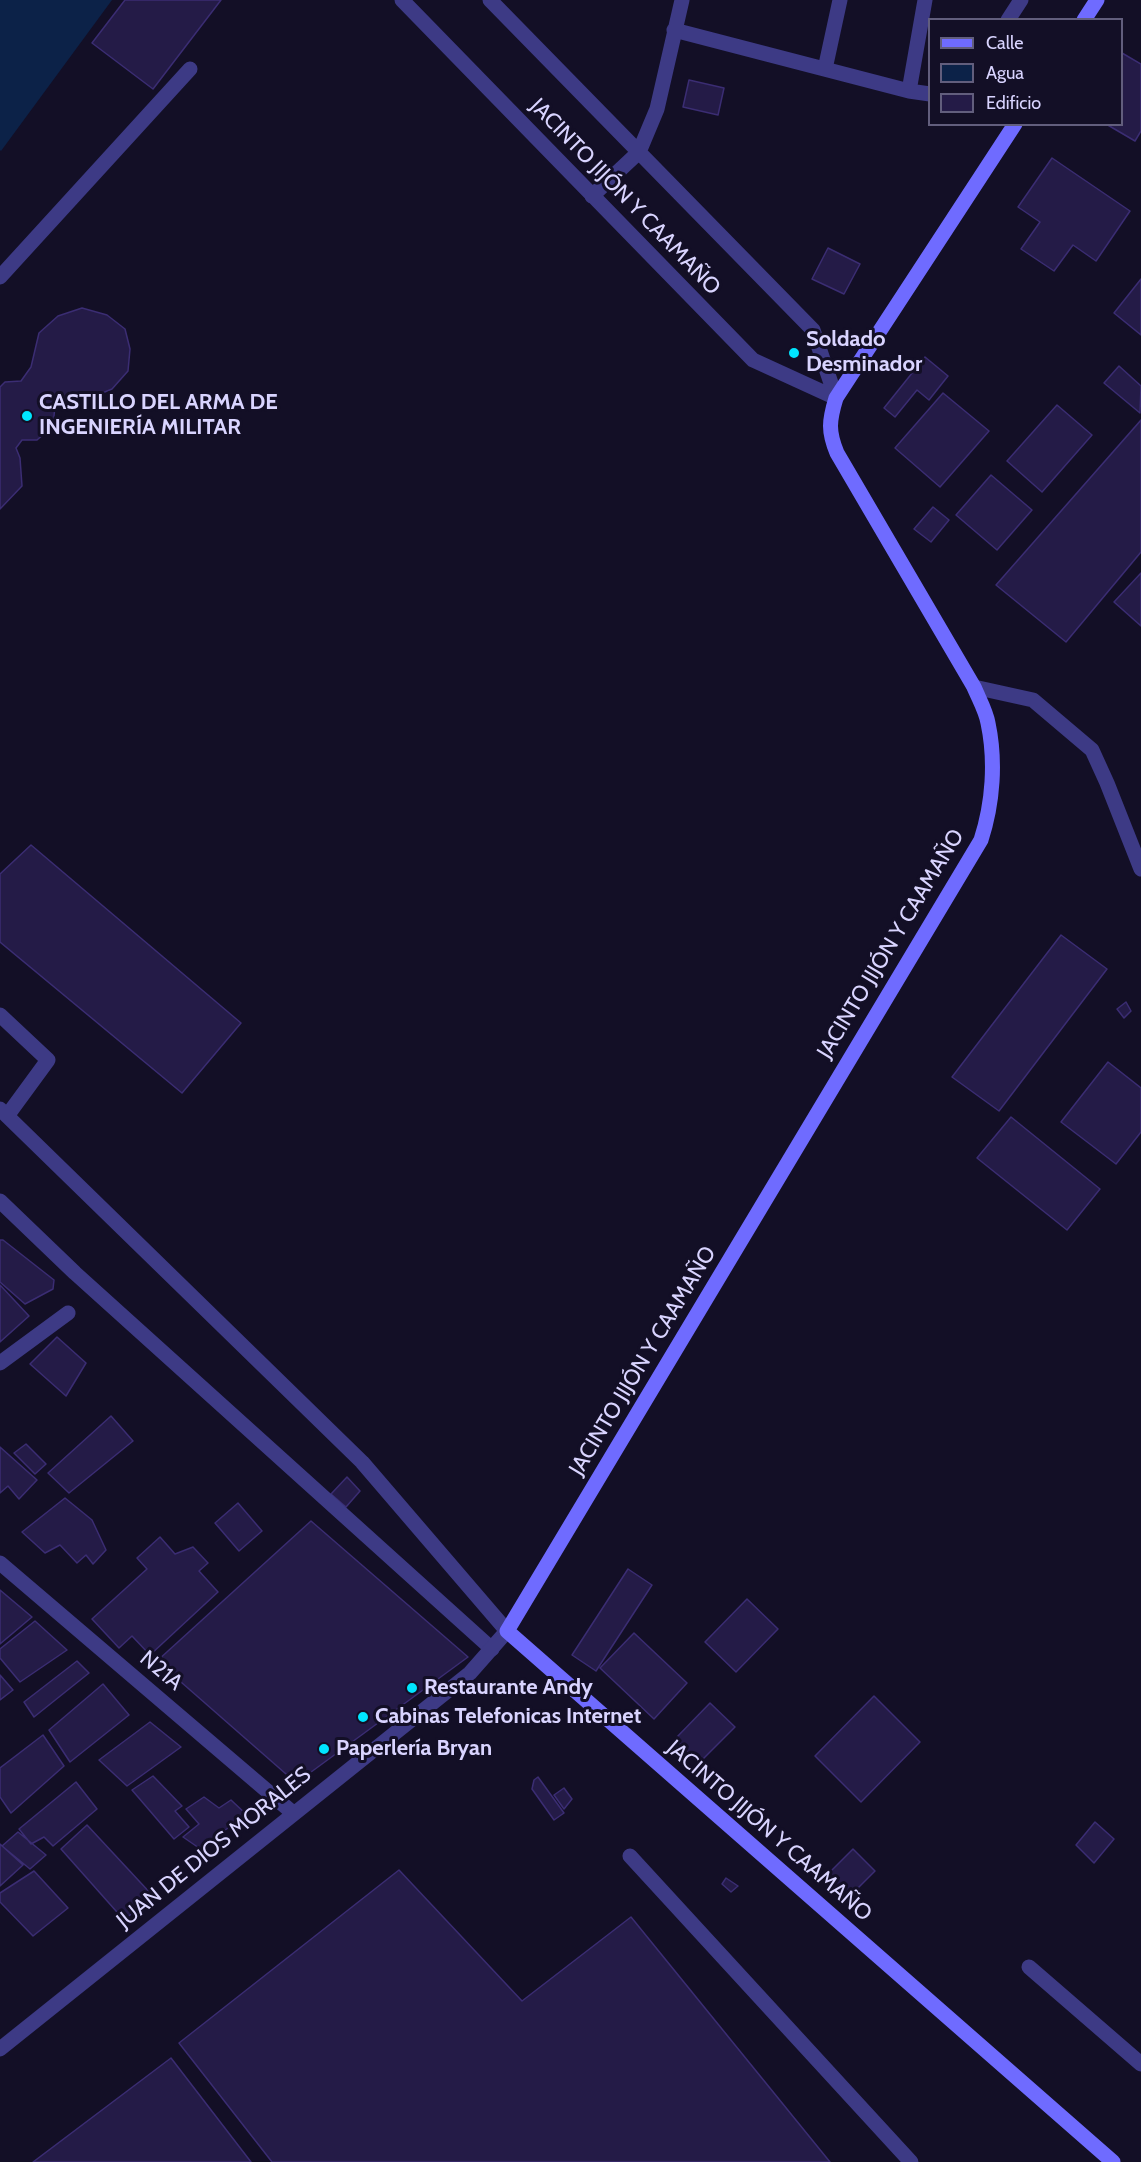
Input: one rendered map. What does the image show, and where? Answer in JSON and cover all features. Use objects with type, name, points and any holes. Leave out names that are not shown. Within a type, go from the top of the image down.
[{"type":"street","name":"JACINTO JIJÓN Y CAAMAÑO","points":[[402,0],[753,360],[836,398]]},
{"type":"street","name":"JACINTO JIJÓN Y CAAMAÑO","points":[[489,0],[813,330],[836,398],[830,418],[829,435],[837,453],[974,687],[988,722],[992,762],[988,816],[981,840],[507,1631],[1113,2162]]},
{"type":"street","points":[[592,196],[639,152],[657,109],[682,0]]},
{"type":"street","points":[[825,69],[840,0]]},
{"type":"street","points":[[909,91],[925,0]]},
{"type":"street","points":[[1009,18],[1021,0]]},
{"type":"street","points":[[1085,18],[1097,0]]},
{"type":"street","points":[[674,30],[909,91],[928,94]]},
{"type":"street","points":[[0,277],[189,69]]},
{"type":"street","points":[[836,398],[1014,126]]},
{"type":"street","points":[[974,687],[1033,700],[1092,750],[1141,869]]},
{"type":"street","points":[[0,1015],[48,1060],[3,1113],[363,1462],[507,1631]]},
{"type":"street","points":[[0,1201],[84,1281],[492,1649]]},
{"type":"street","points":[[0,1363],[68,1313]]},
{"type":"street","name":"N21A","points":[[0,1563],[293,1813]]},
{"type":"street","name":"JUAN DE DIOS MORALES","points":[[0,2049],[470,1673],[507,1631]]},
{"type":"street","points":[[630,1856],[911,2162]]},
{"type":"street","points":[[1029,1967],[1141,2064]]},
{"type":"water","points":[[0,0],[112,0],[1,151],[0,150]]},
{"type":"building","points":[[125,0],[221,0],[153,89],[92,43]]},
{"type":"building","points":[[1123,54],[1141,64],[1141,131],[1135,141],[1109,126],[1123,126]]},
{"type":"building","points":[[689,80],[724,88],[718,115],[683,107]]},
{"type":"building","points":[[1052,158],[1130,211],[1096,261],[1073,245],[1054,271],[1021,249],[1040,222],[1018,207]]},
{"type":"building","points":[[828,248],[860,264],[844,294],[812,279]]},
{"type":"building","points":[[1141,279],[1141,335],[1114,313]]},
{"type":"building","name":"CASTILLO DEL ARMA DE INGENIERÍA MILITAR","points":[[82,308],[107,315],[125,329],[130,349],[128,371],[112,389],[95,396],[70,392],[55,406],[53,426],[37,440],[22,440],[16,448],[20,458],[22,486],[0,509],[0,387],[5,382],[21,381],[31,367],[39,333],[58,316]]},
{"type":"building","points":[[925,357],[948,376],[929,400],[917,390],[895,417],[884,408]]},
{"type":"building","points":[[1119,366],[1141,386],[1140,413],[1104,383]]},
{"type":"building","points":[[943,393],[989,431],[940,487],[895,448]]},
{"type":"building","points":[[1057,405],[1092,435],[1042,492],[1007,461]]},
{"type":"building","points":[[1141,420],[1141,552],[1066,642],[996,585]]},
{"type":"building","points":[[991,475],[1032,510],[997,550],[956,515]]},
{"type":"building","points":[[933,507],[949,520],[931,542],[914,529]]},
{"type":"building","points":[[1141,573],[1141,626],[1114,602]]},
{"type":"building","points":[[31,845],[241,1023],[182,1093],[0,942],[0,874]]},
{"type":"building","points":[[1061,935],[1107,969],[999,1111],[952,1077]]},
{"type":"building","points":[[1126,1002],[1131,1011],[1124,1018],[1117,1009]]},
{"type":"building","points":[[1108,1062],[1141,1088],[1141,1132],[1116,1164],[1061,1122]]},
{"type":"building","points":[[1011,1117],[1100,1189],[1067,1230],[977,1158]]},
{"type":"building","points":[[0,1240],[54,1280],[53,1289],[25,1304],[0,1282]]},
{"type":"building","points":[[0,1285],[29,1316],[0,1342]]},
{"type":"building","points":[[57,1337],[86,1363],[66,1396],[30,1364]]},
{"type":"building","points":[[111,1416],[133,1441],[69,1493],[48,1473]]},
{"type":"building","points":[[26,1444],[46,1464],[35,1474],[14,1453]]},
{"type":"building","points":[[0,1447],[37,1480],[19,1499],[8,1486],[0,1493]]},
{"type":"building","points":[[347,1477],[360,1491],[346,1507],[331,1494]]},
{"type":"building","points":[[65,1498],[92,1520],[106,1550],[93,1564],[86,1555],[77,1563],[60,1545],[45,1553],[22,1532]]},
{"type":"building","points":[[238,1503],[262,1531],[239,1551],[215,1523]]},
{"type":"building","points":[[311,1521],[468,1657],[307,1775],[286,1774],[157,1661]]},
{"type":"building","points":[[160,1537],[175,1554],[193,1547],[208,1563],[199,1571],[218,1592],[150,1655],[132,1636],[119,1648],[92,1619],[147,1569],[137,1558]]},
{"type":"building","points":[[628,1569],[652,1585],[596,1671],[572,1655]]},
{"type":"building","points":[[0,1590],[32,1617],[0,1644]]},
{"type":"building","points":[[747,1599],[778,1629],[736,1672],[705,1642]]},
{"type":"building","points":[[35,1621],[67,1650],[20,1682],[0,1658],[0,1649]]},
{"type":"building","points":[[634,1633],[687,1683],[654,1719],[600,1668]]},
{"type":"building","points":[[77,1661],[89,1673],[34,1717],[24,1702]]},
{"type":"building","points":[[0,1675],[13,1690],[0,1700]]},
{"type":"building","points":[[103,1684],[129,1715],[70,1762],[49,1730]]},
{"type":"building","points":[[874,1696],[920,1742],[861,1802],[815,1756]]},
{"type":"building","points":[[710,1703],[735,1727],[699,1763],[675,1739]]},
{"type":"building","points":[[150,1722],[181,1747],[127,1786],[99,1760]]},
{"type":"building","points":[[43,1735],[64,1766],[11,1813],[0,1797],[0,1768]]},
{"type":"building","points":[[153,1776],[182,1806],[175,1811],[189,1827],[174,1839],[132,1790]]},
{"type":"building","points":[[538,1777],[564,1813],[554,1820],[532,1789],[534,1780]]},
{"type":"building","points":[[76,1782],[97,1809],[53,1846],[44,1837],[31,1844],[19,1829]]},
{"type":"building","points":[[564,1788],[572,1799],[564,1809],[554,1795]]},
{"type":"building","points":[[204,1797],[219,1808],[231,1800],[247,1815],[199,1848],[183,1837],[199,1824],[186,1809]]},
{"type":"building","points":[[1095,1822],[1114,1839],[1094,1863],[1076,1845]]},
{"type":"building","points":[[87,1825],[153,1896],[124,1920],[61,1849]]},
{"type":"building","points":[[18,1832],[46,1855],[30,1869],[2,1846]]},
{"type":"building","points":[[0,1844],[23,1865],[0,1886]]},
{"type":"building","points":[[853,1849],[875,1871],[847,1899],[825,1877]]},
{"type":"building","points":[[399,1870],[522,2001],[631,1917],[830,2162],[272,2162],[179,2043]]},
{"type":"building","points":[[34,1871],[68,1908],[33,1936],[0,1902],[0,1893]]},
{"type":"building","points":[[726,1878],[738,1886],[731,1892],[722,1884]]},
{"type":"building","points":[[171,2058],[251,2162],[33,2162]]},
{"type":"place","name":"Soldado Desminador","points":[[794,353]]},
{"type":"place","name":"CASTILLO DEL ARMA DE INGENIERÍA MILITAR","points":[[27,416]]},
{"type":"place","name":"Restaurante Andy","points":[[412,1688]]},
{"type":"place","name":"Cabinas Telefonicas Internet","points":[[363,1717]]},
{"type":"place","name":"Paperlería Bryan","points":[[324,1749]]}]
